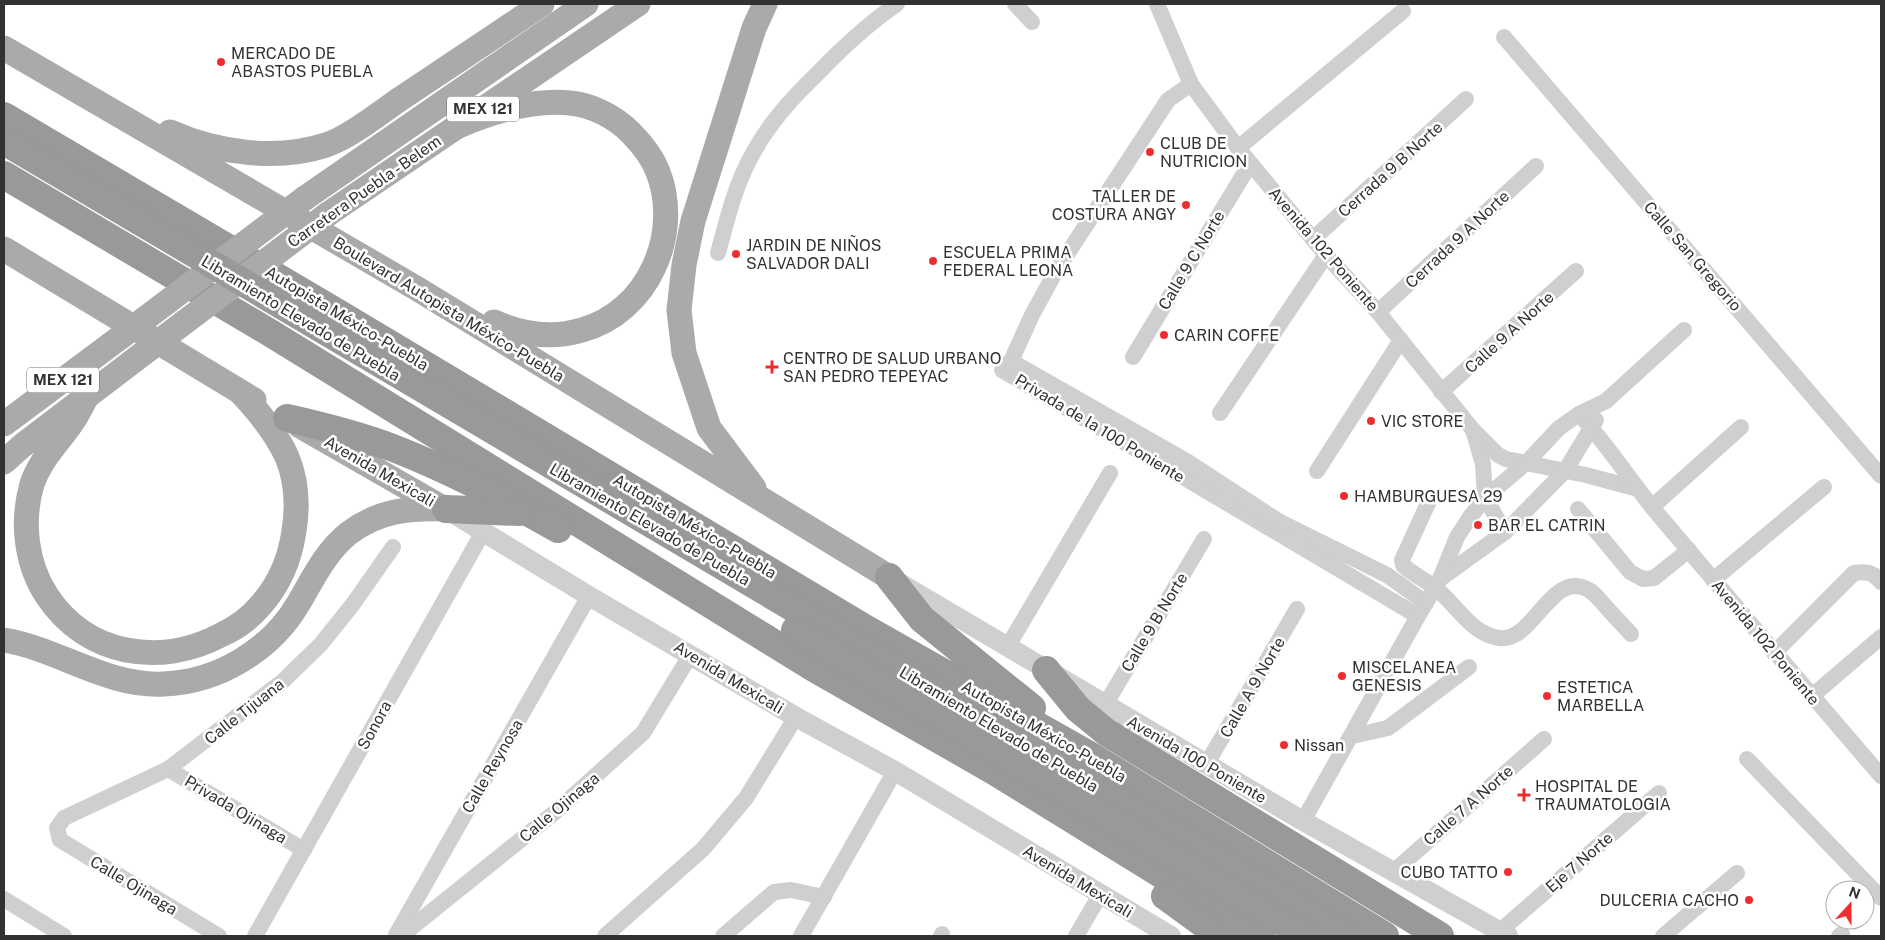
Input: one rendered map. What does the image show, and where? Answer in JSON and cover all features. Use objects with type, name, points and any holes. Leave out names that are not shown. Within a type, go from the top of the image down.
[{"type":"highway","name":"Autopista México-Puebla","points":[[4,116],[350,320],[868,630],[1092,756],[1385,936]]},
{"type":"highway","name":"Libramiento Elevado de Puebla","points":[[4,141],[1348,936]]},
{"type":"highway","name":"Libramiento Elevado de Puebla","points":[[4,163],[700,574],[1305,936]]},
{"type":"highway","points":[[4,175],[272,334],[814,668],[994,771],[1261,936]]},
{"type":"highway","points":[[286,418],[358,436],[393,448],[458,477],[525,512],[786,659],[814,668]]},
{"type":"highway","points":[[446,509],[483,522],[525,512]]},
{"type":"highway","points":[[889,577],[922,619],[1092,756]]},
{"type":"highway","points":[[1046,670],[1078,709],[1106,732],[1440,936]]},
{"type":"highway","points":[[896,716],[942,749],[1010,791],[1173,901],[1220,936]]},
{"type":"main road","points":[[107,108],[192,140],[227,149],[270,153],[313,148],[328,144],[365,123],[542,4]]},
{"type":"main road","name":"Carretera Puebla - Belem","points":[[4,424],[305,198],[586,4]]},
{"type":"main road","name":"Carretera Puebla - Belem","points":[[4,462],[23,445],[328,214],[638,4]]},
{"type":"main road","points":[[761,498],[709,428],[684,354],[679,310],[684,265],[693,221],[754,28],[765,4]]},
{"type":"main road","name":"Boulevard Autopista México-Puebla","points":[[4,48],[416,288],[889,577]]},
{"type":"main road","points":[[416,288],[444,298],[509,329],[542,335],[574,333],[601,324],[629,304],[646,284],[653,271],[662,244],[666,206],[665,194],[658,170],[644,147],[626,128],[610,117],[582,105],[548,103],[502,111],[456,126]]},
{"type":"main road","points":[[4,249],[15,259],[286,418]]},
{"type":"main road","points":[[86,398],[70,425],[46,455],[33,483],[26,513],[26,529],[32,567],[38,581],[54,606],[74,626],[100,642],[122,650],[144,653],[197,645],[213,640],[250,617],[268,597],[282,574],[288,557],[296,520],[296,499],[292,472],[283,449],[268,424],[241,393]]},
{"type":"main road","name":"Avenida Mexicali","points":[[286,418],[446,509]]},
{"type":"main road","points":[[13,643],[109,677],[137,683],[164,684],[204,677],[230,667],[245,658],[274,635],[298,604],[326,557],[348,534],[363,524],[394,512],[410,508],[446,509]]},
{"type":"street","points":[[718,253],[735,196],[751,156],[770,124],[852,38],[897,4]]},
{"type":"street","points":[[1015,4],[1032,22]]},
{"type":"street","name":"Avenida 102 Poniente","points":[[1157,4],[1191,84],[1238,148],[1326,255],[1378,312],[1473,430],[1498,455],[1506,459],[1586,475],[1638,489]]},
{"type":"street","points":[[1238,148],[1403,11]]},
{"type":"street","name":"Calle San Gregorio","points":[[1504,37],[1881,476]]},
{"type":"street","name":"Privada de la 100 Poniente","points":[[1191,84],[1168,100],[1056,271],[1011,360],[1002,370],[1422,609]]},
{"type":"street","name":"Cerrada 9 B Norte","points":[[1313,239],[1466,100]]},
{"type":"street","name":"Calle 9 C Norte","points":[[1132,357],[1250,164]]},
{"type":"street","name":"Cerrada 9 A Norte","points":[[1378,312],[1536,166]]},
{"type":"street","points":[[1220,413],[1326,255]]},
{"type":"street","name":"Calle 9 A Norte","points":[[1442,392],[1576,272]]},
{"type":"street","points":[[1303,821],[1438,583],[1457,537],[1485,498],[1527,462],[1559,428],[1579,414],[1606,400],[1684,330]]},
{"type":"street","points":[[1317,472],[1401,340]]},
{"type":"street","points":[[1438,583],[1505,532],[1565,471],[1606,400]]},
{"type":"street","name":"Avenida 102 Poniente","points":[[1579,414],[1592,427],[1652,507],[1774,653],[1881,776]]},
{"type":"street","points":[[1652,507],[1741,427]]},
{"type":"street","points":[[1473,430],[1483,464],[1485,498],[1505,532]]},
{"type":"street","points":[[1008,646],[1110,473]]},
{"type":"street","points":[[1713,580],[1824,487]]},
{"type":"street","points":[[1430,499],[1402,560],[1403,565],[1408,570],[1438,583],[1477,629],[1489,636],[1500,639],[1514,636],[1530,623],[1552,597],[1567,588],[1575,586],[1590,590],[1631,634]]},
{"type":"street","points":[[1578,509],[1630,572],[1643,579],[1654,578],[1689,550]]},
{"type":"street","name":"Avenida Mexicali","points":[[483,522],[589,596],[796,717],[895,772],[1171,936]]},
{"type":"street","name":"Sonora","points":[[255,936],[483,522]]},
{"type":"street","name":"Calle 9 B Norte","points":[[1105,705],[1204,539]]},
{"type":"street","name":"Calle Tijuana","points":[[57,828],[64,818],[168,769],[283,682],[321,644],[353,604],[393,547]]},
{"type":"street","points":[[1774,653],[1854,573],[1866,571],[1875,575],[1881,582]]},
{"type":"street","name":"Avenida 100 Poniente","points":[[889,577],[1206,765],[1504,934]]},
{"type":"street","name":"Calle Reynosa","points":[[396,936],[589,596]]},
{"type":"street","name":"Calle A 9 Norte","points":[[1206,765],[1297,609]]},
{"type":"street","points":[[1812,696],[1881,637]]},
{"type":"street","name":"Calle Ojinaga","points":[[401,936],[554,813],[643,734],[691,654]]},
{"type":"street","points":[[1352,736],[1388,728],[1468,667]]},
{"type":"street","points":[[605,936],[703,849],[746,798],[796,717]]},
{"type":"street","name":"Calle 7 A Norte","points":[[1393,872],[1544,739]]},
{"type":"street","points":[[1747,759],[1881,898]]},
{"type":"street","name":"Privada Ojinaga","points":[[168,769],[304,850]]},
{"type":"street","points":[[802,936],[895,772]]},
{"type":"street","name":"Eje 7 Norte","points":[[1504,934],[1659,793]]},
{"type":"street","name":"Calle Ojinaga","points":[[57,828],[60,840],[219,936]]},
{"type":"street","points":[[1663,936],[1737,873]]},
{"type":"street","points":[[723,936],[774,892],[791,890],[824,897]]},
{"type":"street","points":[[1076,936],[1100,894]]},
{"type":"street","points":[[4,899],[64,936]]},
{"type":"place","name":"MERCADO DE ABASTOS PUEBLA","points":[[221,62]]},
{"type":"place","name":"CLUB DE NUTRICION","points":[[1150,152]]},
{"type":"place","name":"TALLER DE COSTURA ANGY","points":[[1186,205]]},
{"type":"place","name":"JARDIN DE NIÑOS SALVADOR DALI","points":[[736,254]]},
{"type":"place","name":"ESCUELA PRIMA FEDERAL LEONA","points":[[933,261]]},
{"type":"place","name":"CARIN COFFE","points":[[1164,335]]},
{"type":"place","name":"CENTRO DE SALUD URBANO SAN PEDRO TEPEYAC","points":[[772,367]]},
{"type":"place","name":"VIC STORE","points":[[1371,421]]},
{"type":"place","name":"HAMBURGUESA 29","points":[[1344,496]]},
{"type":"place","name":"BAR EL CATRIN","points":[[1478,525]]},
{"type":"place","name":"MISCELANEA GENESIS","points":[[1342,676]]},
{"type":"place","name":"ESTETICA MARBELLA","points":[[1547,696]]},
{"type":"place","name":"Nissan","points":[[1284,745]]},
{"type":"place","name":"HOSPITAL DE TRAUMATOLOGIA","points":[[1524,795]]},
{"type":"place","name":"CUBO TATTO","points":[[1508,872]]},
{"type":"place","name":"DULCERIA CACHO","points":[[1749,900]]}]
